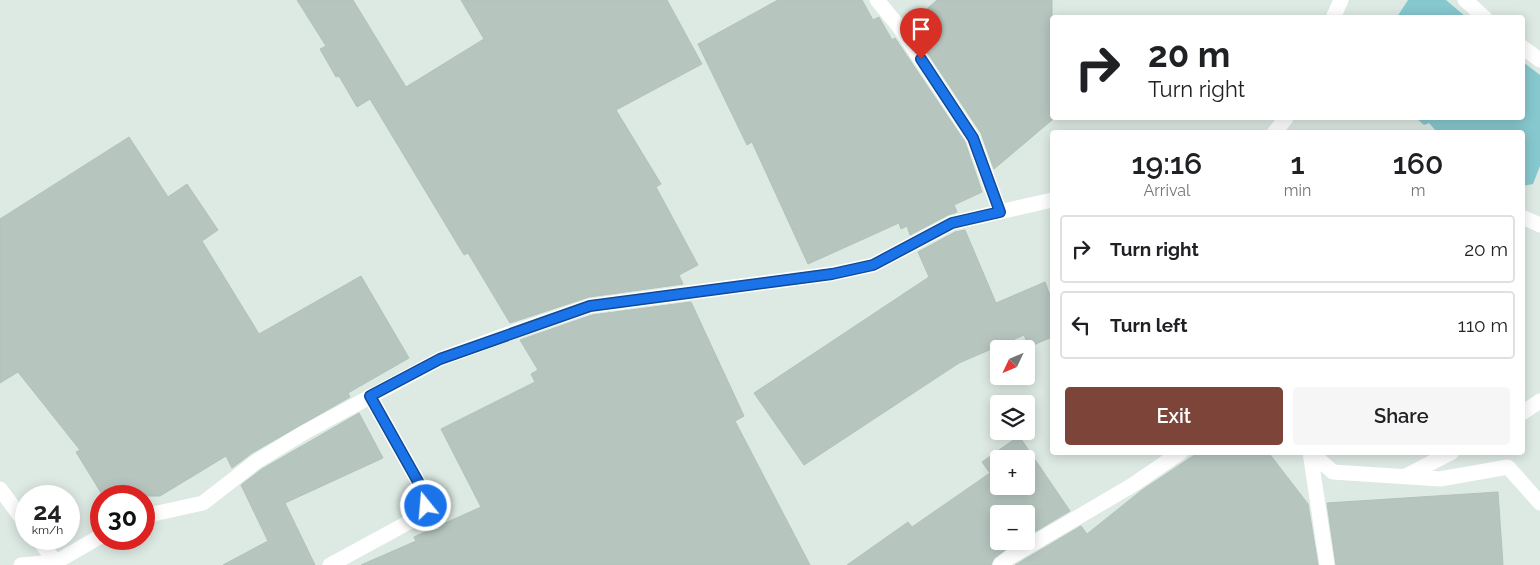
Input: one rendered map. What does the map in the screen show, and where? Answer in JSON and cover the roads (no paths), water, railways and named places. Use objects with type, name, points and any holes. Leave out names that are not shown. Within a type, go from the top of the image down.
[{"type":"street","points":[[877,0],[900,28],[973,138],[1000,212]]},
{"type":"street","points":[[1334,15],[1341,0]]},
{"type":"street","points":[[1465,0],[1482,15]]},
{"type":"street","points":[[1525,49],[1540,60]]},
{"type":"street","points":[[1277,130],[1284,120]]},
{"type":"street","points":[[155,514],[203,503],[257,461],[305,432],[440,359],[590,306],[832,274],[873,265],[952,223],[1050,200]]},
{"type":"street","points":[[1525,217],[1540,224]]},
{"type":"street","points":[[330,565],[411,520],[426,506],[425,494],[370,396]]},
{"type":"street","points":[[1525,411],[1540,401]]},
{"type":"street","points":[[1000,565],[1010,556],[1131,486],[1177,455]]},
{"type":"street","points":[[1310,455],[1327,565]]},
{"type":"street","points":[[1314,455],[1334,472],[1405,477],[1440,479],[1508,467],[1540,503]]},
{"type":"street","points":[[1405,477],[1446,455]]},
{"type":"street","points":[[0,489],[15,509]]},
{"type":"street","points":[[21,565],[57,564],[90,543]]},
{"type":"street","points":[[46,550],[57,564]]},
{"type":"water","points":[[1408,0],[1446,0],[1464,15],[1398,15]]},
{"type":"water","points":[[1525,64],[1540,75],[1540,166],[1533,184],[1525,186],[1525,130],[1435,130],[1429,123],[1424,125],[1418,120],[1525,120]]}]
